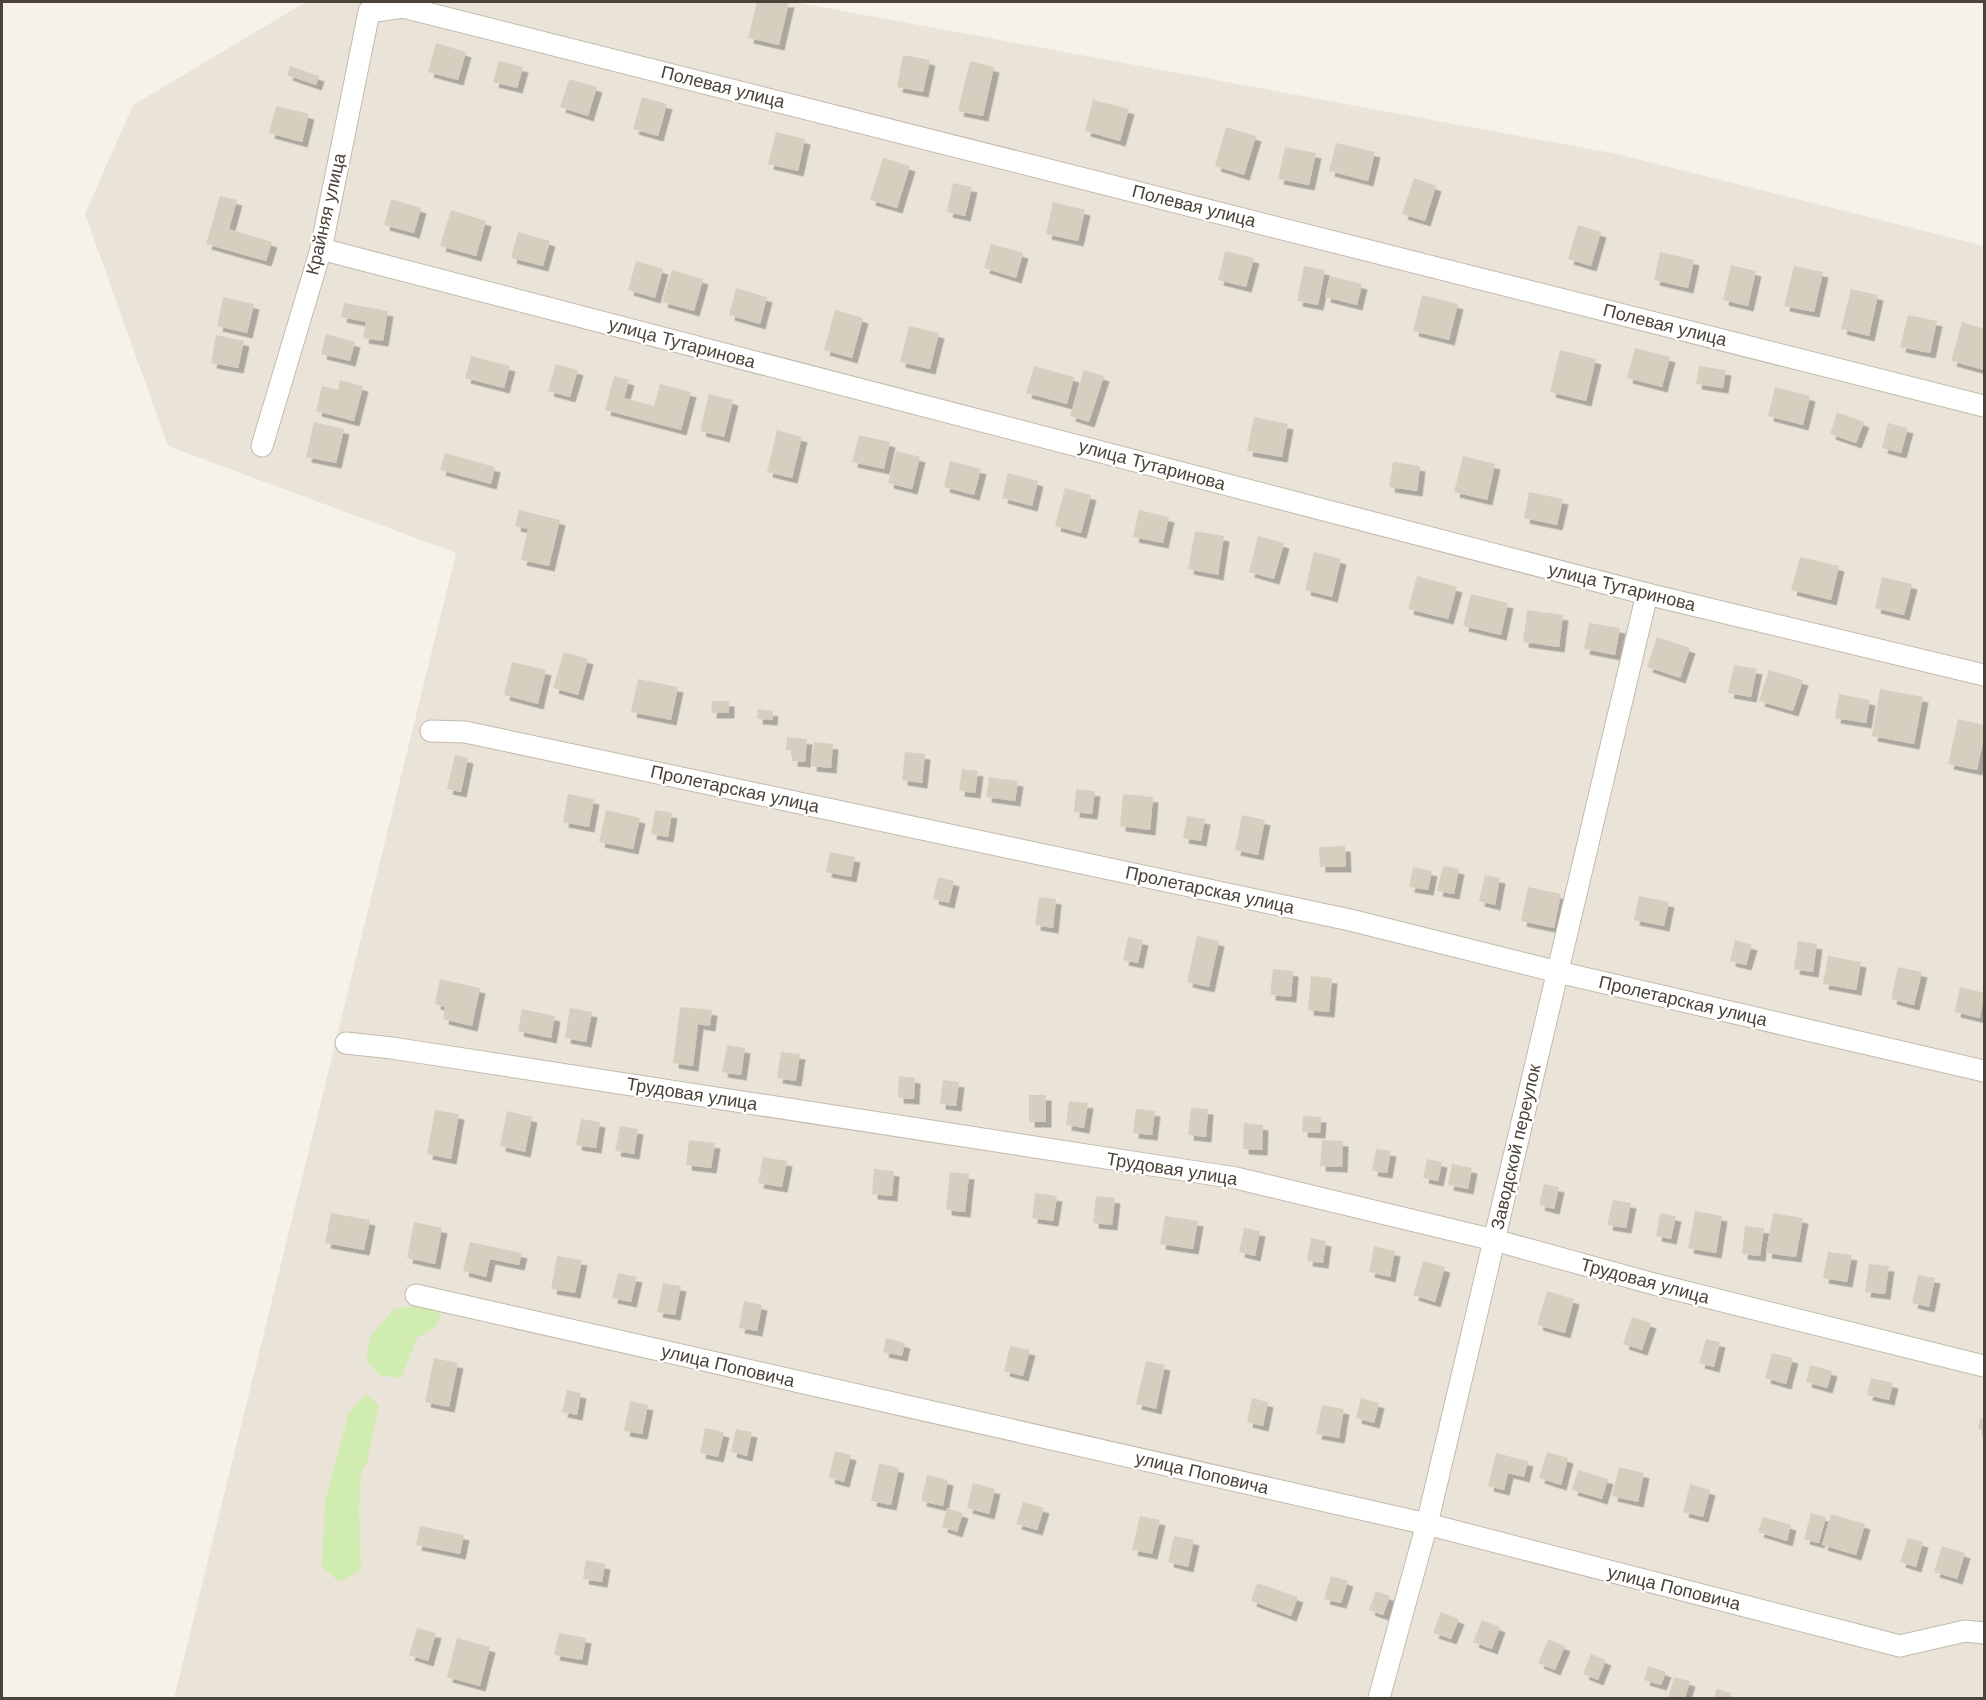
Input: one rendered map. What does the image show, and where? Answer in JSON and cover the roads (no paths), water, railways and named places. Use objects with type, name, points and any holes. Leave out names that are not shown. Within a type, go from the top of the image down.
[{"type":"street","name":"Крайняя улица","points":[[262,446],[321,249],[369,12],[403,7]]},
{"type":"street","name":"Полевая улица","points":[[403,7],[1984,406]]},
{"type":"street","name":"улица Тутаринова","points":[[321,249],[1647,594],[1984,675]]},
{"type":"street","name":"Заводской переулок","points":[[1379,1698],[1427,1524],[1647,594]]},
{"type":"street","name":"Пролетарская улица","points":[[431,731],[477,734],[1339,917],[1558,972],[1984,1071]]},
{"type":"street","name":"Трудовая улица","points":[[346,1043],[392,1048],[1236,1178],[1494,1240],[1654,1284],[1984,1366]]},
{"type":"street","name":"улица Поповича","points":[[416,1295],[1427,1524],[1900,1646],[1965,1631],[1984,1633]]}]
